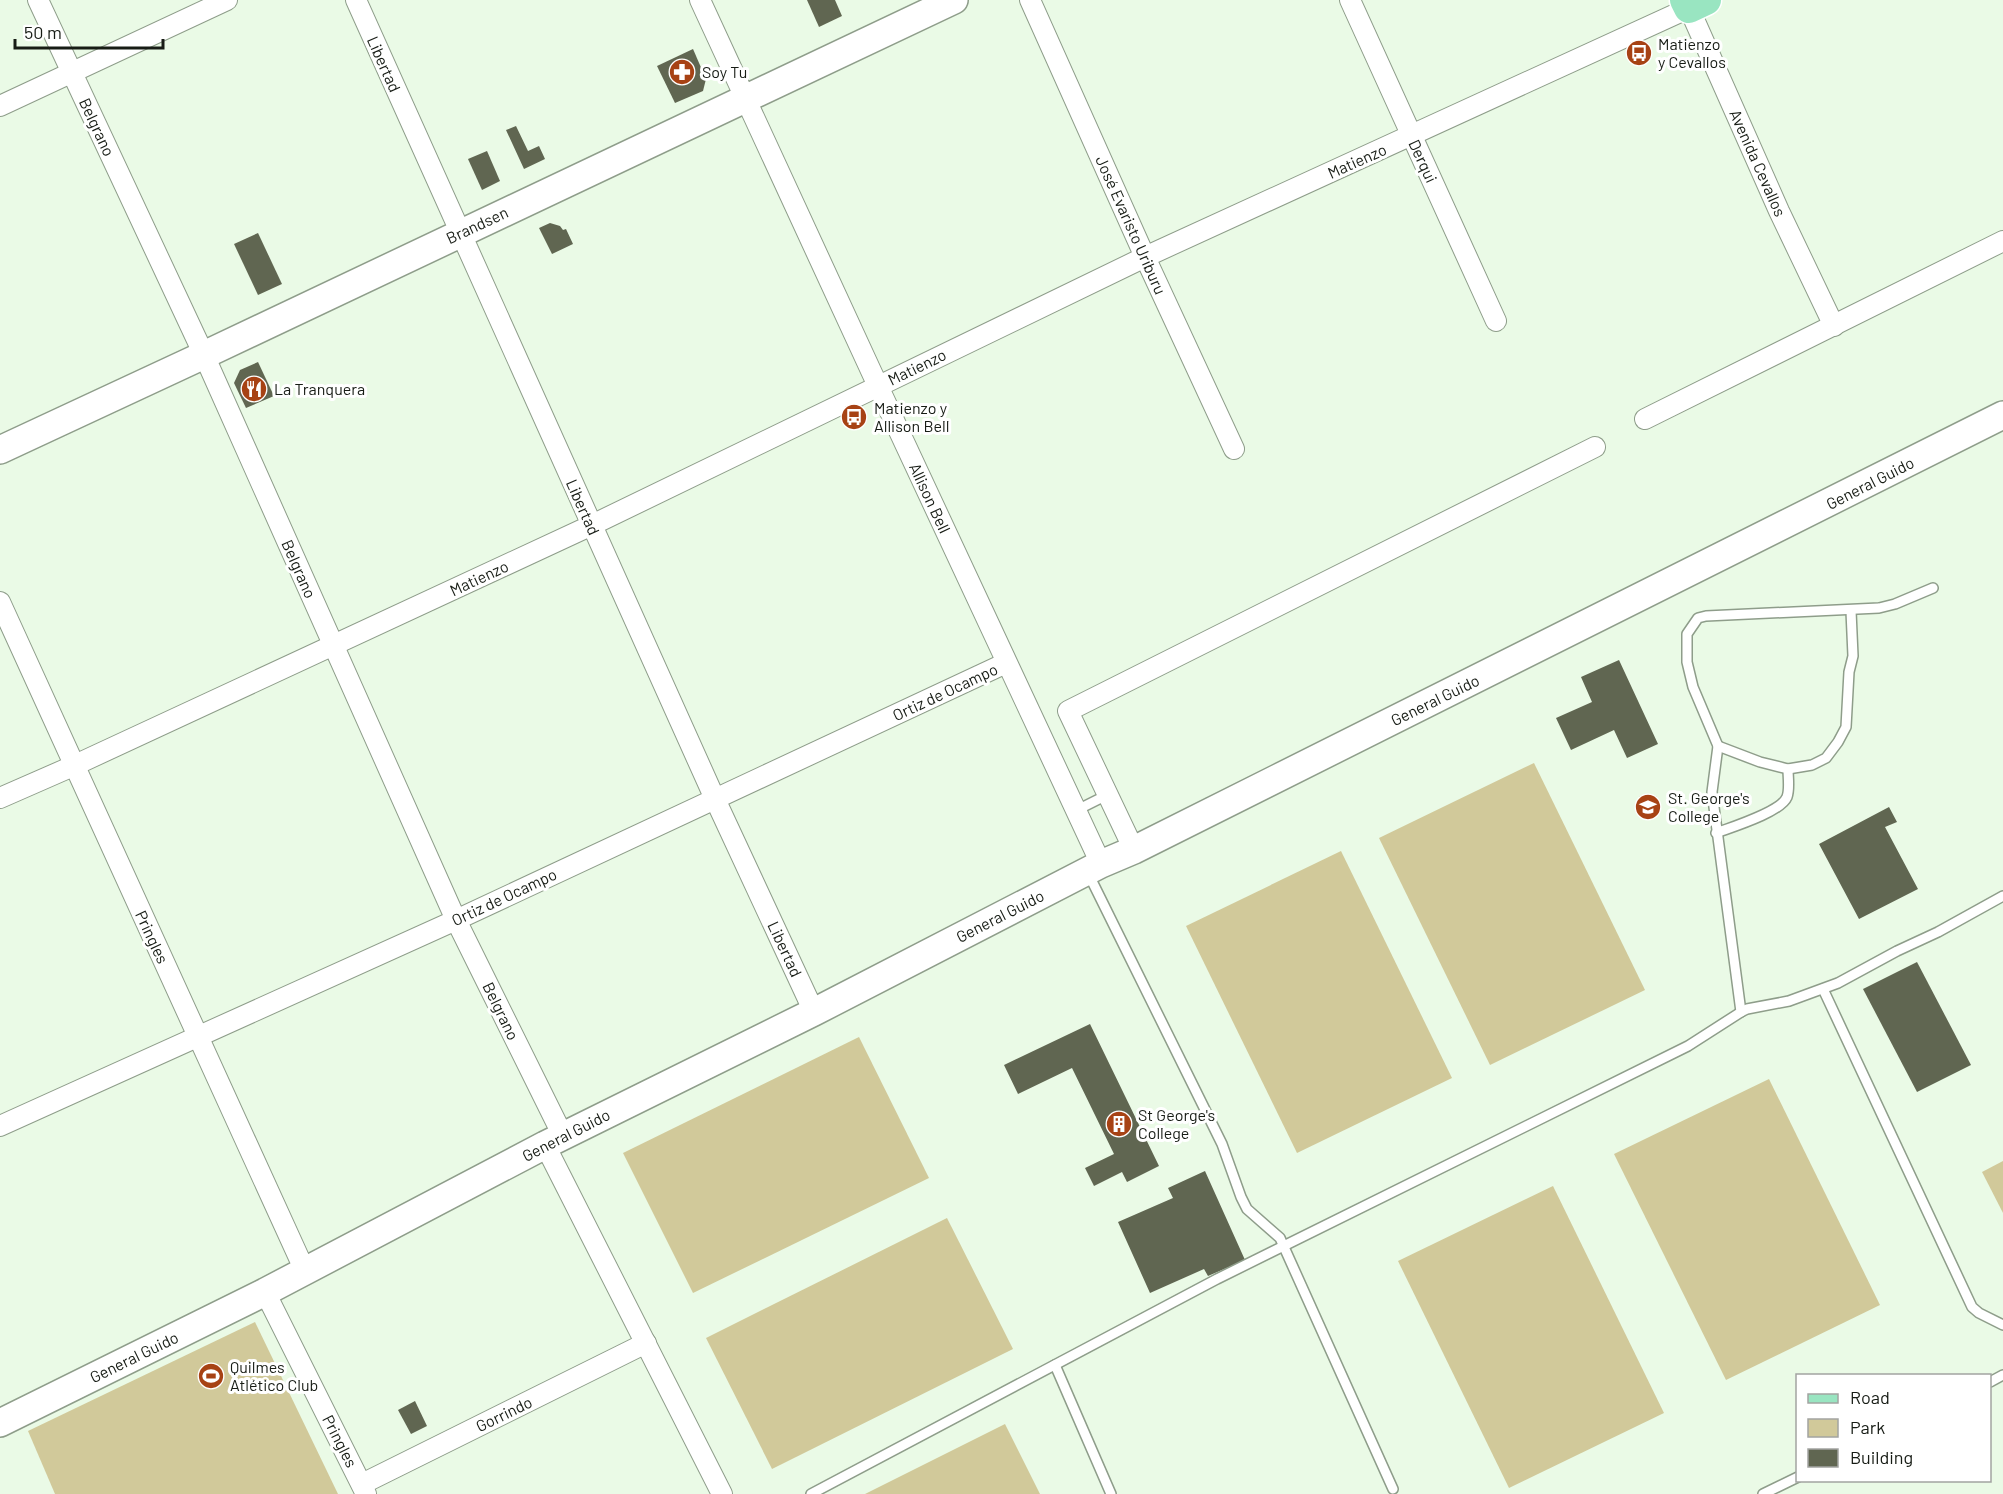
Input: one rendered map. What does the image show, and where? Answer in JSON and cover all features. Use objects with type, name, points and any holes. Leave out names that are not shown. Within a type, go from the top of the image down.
[{"type":"main road","name":"Brandsen","points":[[0,450],[204,356],[954,0]]},
{"type":"main road","name":"General Guido","points":[[2,1418],[265,1292],[554,1140],[814,1012],[1094,868],[2003,415]]},
{"type":"street","name":"Belgrano","points":[[38,0],[204,356],[646,1343],[722,1494]]},
{"type":"street","points":[[0,106],[227,0]]},
{"type":"street","name":"Libertad","points":[[356,0],[715,799],[814,1012]]},
{"type":"street","name":"Allison Bell","points":[[700,0],[1006,663],[1077,810],[1094,868]]},
{"type":"street","name":"José Evaristo Uriburu","points":[[1030,0],[1234,449]]},
{"type":"street","name":"Derqui","points":[[1350,0],[1496,321]]},
{"type":"street","name":"Matienzo","points":[[0,798],[74,766],[592,525],[1145,257],[1412,136],[1693,3]]},
{"type":"street","name":"Avenida Cevallos","points":[[1693,3],[1779,211],[1834,326]]},
{"type":"street","points":[[1644,419],[2003,241]]},
{"type":"street","points":[[1134,849],[1068,711],[1595,447]]},
{"type":"street","name":"Pringles","points":[[0,602],[305,1271]]},
{"type":"street","name":"Ortiz de Ocampo","points":[[0,1126],[456,920],[1006,663]]},
{"type":"street","name":"Pringles","points":[[265,1292],[364,1489]]},
{"type":"street","name":"Gorrindo","points":[[364,1489],[646,1343]]},
{"type":"lane","points":[[1741,1012],[1712,792],[1718,746],[1693,687],[1687,662],[1687,634],[1698,618],[1706,616],[1879,608],[1895,604],[1933,588]]},
{"type":"lane","points":[[1718,746],[1760,762],[1788,769],[1812,765],[1826,758],[1846,727],[1849,672],[1853,656],[1851,611]]},
{"type":"lane","points":[[1716,833],[1780,806],[1786,800],[1789,790],[1788,769]]},
{"type":"lane","points":[[1077,810],[1107,795]]},
{"type":"lane","points":[[1094,868],[1222,1144],[1241,1197],[1247,1209],[1280,1238],[1393,1489]]},
{"type":"lane","points":[[811,1494],[1217,1279],[1688,1046],[1741,1012],[1789,1001],[1838,983],[2003,896]]},
{"type":"lane","points":[[1823,989],[1972,1307],[2003,1325]]},
{"type":"lane","points":[[1055,1365],[1112,1494]]},
{"type":"lane","points":[[1763,1494],[1796,1478]]},
{"type":"green space","points":[[1534,763],[1645,990],[1490,1065],[1379,838]]},
{"type":"green space","points":[[1341,851],[1452,1078],[1297,1153],[1186,926]]},
{"type":"green space","points":[[859,1037],[929,1178],[693,1293],[623,1153]]},
{"type":"green space","points":[[1769,1079],[1880,1305],[1726,1380],[1614,1154]]},
{"type":"green space","points":[[2003,1161],[2003,1213],[1982,1172]]},
{"type":"green space","points":[[1553,1186],[1664,1413],[1509,1488],[1398,1261]]},
{"type":"green space","points":[[947,1218],[1013,1349],[772,1469],[706,1338]]},
{"type":"green space","name":"Quilmes Atlético Club","points":[[255,1322],[338,1494],[55,1494],[28,1431]]},
{"type":"green space","points":[[1005,1424],[1040,1494],[865,1494]]},
{"type":"building","points":[[807,0],[835,0],[842,16],[819,27]]},
{"type":"building","name":"Soy Tu","points":[[693,49],[706,79],[703,91],[675,103],[657,66]]},
{"type":"building","points":[[516,126],[528,151],[539,146],[545,159],[524,169],[506,130]]},
{"type":"building","points":[[487,151],[500,181],[482,190],[468,159]]},
{"type":"building","points":[[550,223],[560,226],[563,230],[566,229],[573,244],[552,254],[539,228]]},
{"type":"building","points":[[258,233],[282,284],[258,295],[234,244]]},
{"type":"building","name":"La Tranquera","points":[[258,362],[274,396],[246,408],[234,383],[240,370]]},
{"type":"building","points":[[1619,660],[1658,744],[1627,758],[1614,730],[1571,750],[1556,718],[1592,702],[1581,677]]},
{"type":"building","points":[[1889,807],[1897,822],[1885,827],[1918,889],[1859,919],[1819,844]]},
{"type":"building","points":[[1917,962],[1971,1065],[1917,1092],[1863,989]]},
{"type":"building","name":"St George's College","points":[[1090,1024],[1159,1166],[1127,1182],[1122,1172],[1094,1186],[1085,1168],[1114,1154],[1072,1068],[1018,1094],[1004,1065]]},
{"type":"building","points":[[1205,1171],[1245,1260],[1208,1276],[1204,1269],[1150,1293],[1118,1222],[1173,1198],[1168,1188]]},
{"type":"building","points":[[415,1401],[427,1426],[411,1434],[398,1410]]},
{"type":"place","name":"Matienzo y Cevallos","points":[[1639,53]]},
{"type":"place","name":"Soy Tu","points":[[682,72]]},
{"type":"place","name":"La Tranquera","points":[[254,389]]},
{"type":"place","name":"Matienzo y Allison Bell","points":[[854,417]]},
{"type":"place","name":"St. George's College","points":[[1648,807]]},
{"type":"place","name":"St George's College","points":[[1119,1124]]},
{"type":"place","name":"Quilmes Atlético Club","points":[[211,1376]]}]
